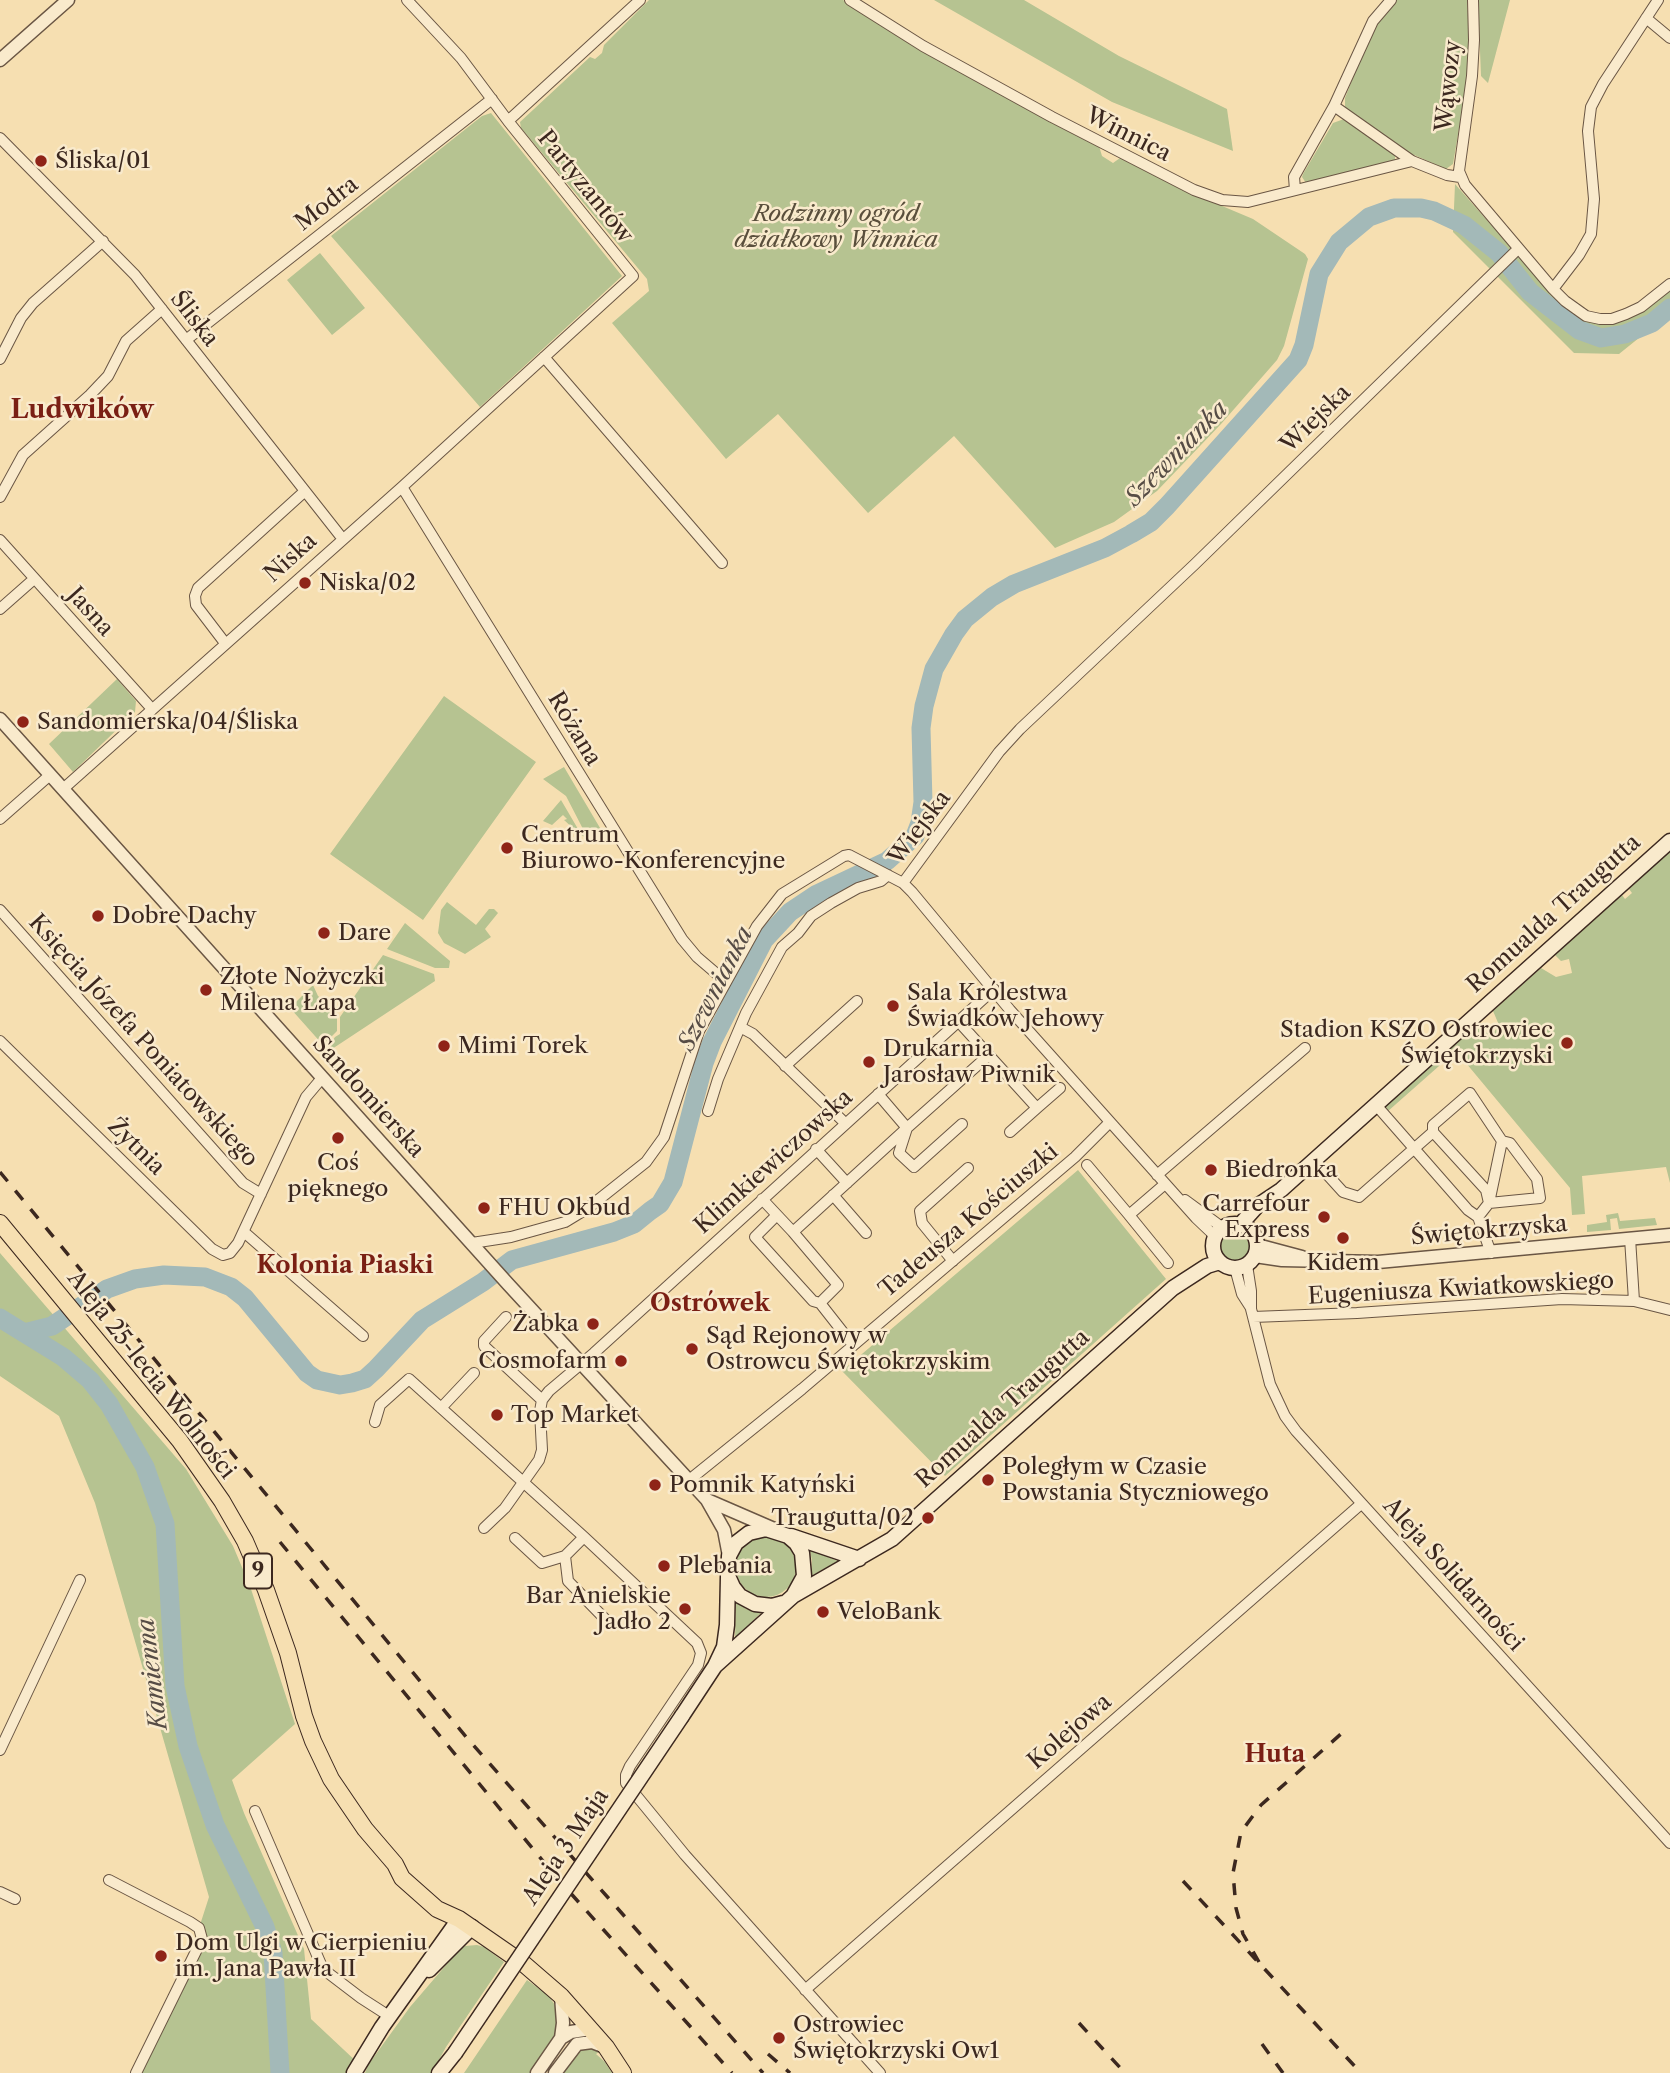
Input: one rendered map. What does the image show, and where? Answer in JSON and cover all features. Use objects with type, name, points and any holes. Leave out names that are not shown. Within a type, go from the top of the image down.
[{"type":"main road","name":"Romualda Traugutta","points":[[788,1599],[880,1547],[901,1531],[1173,1288],[1207,1266],[1218,1244],[1233,1225],[1245,1228],[1281,1190],[1670,841]]},
{"type":"main road","name":"Aleja 25-lecia Wolności","points":[[0,1223],[180,1441],[222,1501],[261,1578],[288,1653],[304,1716],[331,1779],[365,1829],[395,1864],[402,1878],[438,1909],[466,1923]]},
{"type":"main road","points":[[1245,1228],[1249,1258]]},
{"type":"main road","points":[[1218,1244],[1249,1258]]},
{"type":"main road","points":[[780,1532],[796,1543],[804,1559],[804,1576],[788,1599],[765,1606],[749,1602],[736,1591],[729,1576],[729,1556],[744,1536],[760,1530],[780,1532],[859,1559]]},
{"type":"main road","name":"Aleja 3 Maja","points":[[439,2073],[715,1666],[726,1638],[729,1576]]},
{"type":"main road","name":"Aleja 3 Maja","points":[[715,1666],[788,1599]]},
{"type":"main road","points":[[357,2070],[389,2016],[417,1980],[439,1944],[466,1923]]},
{"type":"main road","name":"9","points":[[466,1923],[524,1964],[561,1996],[606,2047],[623,2073]]},
{"type":"main road","name":"Aleja 3 Maja","points":[[445,2073],[455,2053]]},
{"type":"street","points":[[0,61],[68,0]]},
{"type":"street","name":"Partyzantów","points":[[407,0],[461,58],[508,121],[633,276]]},
{"type":"street","name":"Partyzantów","points":[[508,121],[640,0]]},
{"type":"street","name":"Winnica","points":[[850,0],[923,46],[1052,117],[1194,190],[1222,200],[1248,202],[1412,161]]},
{"type":"street","points":[[1295,190],[1294,177],[1335,106],[1373,21],[1391,0]]},
{"type":"street","name":"Wąwozy","points":[[1460,177],[1459,164],[1472,76],[1473,0]]},
{"type":"street","points":[[1553,289],[1591,234],[1594,199],[1588,131],[1591,107],[1658,0]]},
{"type":"street","points":[[1646,18],[1670,38]]},
{"type":"street","name":"Modra","points":[[186,340],[492,99]]},
{"type":"street","points":[[1335,106],[1412,161],[1447,175],[1460,177],[1553,289],[1565,302],[1586,316],[1612,319],[1641,307],[1670,284]]},
{"type":"street","name":"Śliska","points":[[0,138],[135,275],[342,538]]},
{"type":"street","points":[[0,359],[21,318],[33,303],[103,241]]},
{"type":"street","name":"Wiejska","points":[[472,1243],[511,1237],[565,1222],[588,1208],[646,1162],[664,1137],[699,1031],[757,926],[782,894],[844,856],[855,857],[903,883],[999,752],[1020,729],[1195,564],[1518,249]]},
{"type":"street","name":"Niska","points":[[63,789],[402,487],[633,276]]},
{"type":"street","points":[[0,497],[23,455],[90,395],[107,376],[126,341],[162,309]]},
{"type":"street","points":[[544,357],[722,563]]},
{"type":"street","name":"Różana","points":[[402,487],[682,939],[697,957],[725,981]]},
{"type":"street","points":[[225,643],[196,605],[198,588],[305,491]]},
{"type":"street","name":"Jasna","points":[[0,540],[152,709]]},
{"type":"street","points":[[0,609],[34,579]]},
{"type":"street","name":"Sandomierska","points":[[0,719],[508,1284],[707,1500],[724,1530],[729,1556]]},
{"type":"street","points":[[0,819],[50,775]]},
{"type":"street","name":"Wiejska","points":[[708,1111],[740,1027],[782,947],[798,933],[811,916],[858,888],[881,881],[888,875]]},
{"type":"street","points":[[903,883],[1010,1010],[1218,1244]]},
{"type":"street","name":"Księcia Józefa Poniatowskiego","points":[[0,911],[243,1183],[261,1194]]},
{"type":"street","name":"Klimkiewiczowska","points":[[542,1400],[994,989]]},
{"type":"street","points":[[785,1066],[857,1001]]},
{"type":"street","points":[[958,1021],[1037,1108]]},
{"type":"street","points":[[740,1027],[753,1034],[845,1124]]},
{"type":"street","name":"Żytnia","points":[[0,1041],[212,1250],[219,1254],[230,1253],[244,1232]]},
{"type":"street","points":[[1157,1175],[1305,1048]]},
{"type":"street","points":[[793,1232],[989,1055]]},
{"type":"street","name":"Księcia Józefa Poniatowskiego","points":[[244,1232],[306,1097],[322,1078]]},
{"type":"street","points":[[1010,1132],[1059,1088]]},
{"type":"street","points":[[1470,1093],[1502,1141],[1510,1143],[1537,1179],[1540,1198],[1489,1203],[1486,1190],[1433,1132],[1433,1125],[1470,1093]]},
{"type":"street","points":[[878,1094],[907,1128]]},
{"type":"street","points":[[1376,1105],[1468,1210],[1478,1217],[1491,1253]]},
{"type":"street","name":"Tadeusza Kościuszki","points":[[688,1481],[734,1442],[768,1418],[953,1261],[1075,1157],[1110,1122]]},
{"type":"street","points":[[907,1128],[899,1153],[914,1167],[962,1124]]},
{"type":"street","points":[[1314,1160],[1343,1192],[1359,1197],[1433,1132]]},
{"type":"street","points":[[1478,1217],[1489,1203],[1502,1141]]},
{"type":"street","points":[[816,1149],[847,1183]]},
{"type":"street","points":[[1087,1165],[1168,1263]]},
{"type":"street","points":[[953,1261],[922,1223],[920,1211],[968,1168]]},
{"type":"street","points":[[1129,1215],[1165,1184]]},
{"type":"street","points":[[833,1195],[866,1233]]},
{"type":"street","points":[[762,1199],[838,1285],[820,1303]]},
{"type":"street","points":[[777,1215],[755,1237],[813,1301],[820,1303],[853,1345]]},
{"type":"street","points":[[244,1232],[363,1336]]},
{"type":"street","name":"Świętokrzyska","points":[[1249,1258],[1354,1263],[1491,1253],[1670,1235]]},
{"type":"street","points":[[1630,1238],[1634,1301]]},
{"type":"street","name":"Aleja Solidarności","points":[[1249,1258],[1242,1294],[1252,1313],[1270,1384],[1285,1416],[1361,1504],[1670,1843]]},
{"type":"street","name":"Eugeniusza Kwiatkowskiego","points":[[1252,1313],[1357,1313],[1562,1299],[1634,1301],[1670,1310]]},
{"type":"street","points":[[484,1528],[505,1508],[542,1450],[539,1418],[542,1400],[484,1346],[487,1337],[506,1317]]},
{"type":"street","points":[[441,1408],[474,1373]]},
{"type":"street","points":[[375,1422],[380,1405],[409,1379],[697,1643],[701,1650],[695,1671],[630,1766],[626,1783],[685,1855],[880,2073]]},
{"type":"street","name":"Sandomierska","points":[[707,1500],[780,1532]]},
{"type":"street","name":"Kolejowa","points":[[805,1990],[1361,1504]]},
{"type":"street","points":[[515,1538],[542,1563],[565,1556],[584,1537]]},
{"type":"street","points":[[565,1556],[568,1581],[607,1621]]},
{"type":"street","points":[[0,1750],[80,1580]]},
{"type":"street","points":[[255,1811],[323,1969],[389,2016]]},
{"type":"street","points":[[109,1880],[190,1922],[199,1928],[202,1939],[136,2073]]},
{"type":"street","points":[[0,1892],[15,1899]]},
{"type":"street","points":[[561,1996],[561,2038]]},
{"type":"street","points":[[537,2073],[561,2038],[571,2032],[590,2029]]},
{"type":"street","points":[[555,2073],[577,2044],[592,2042],[606,2047]]},
{"type":"green space","name":"Rodzinny ogród działkowy Winnica","points":[[649,0],[843,0],[921,49],[1099,146],[1102,156],[1113,163],[1120,158],[1177,187],[1253,219],[1305,254],[1308,259],[1284,346],[1277,360],[1157,491],[1114,522],[1055,548],[954,436],[868,513],[778,414],[726,459],[612,323],[649,291],[647,279],[521,128],[520,122],[590,57],[595,59],[602,53],[604,45]]},
{"type":"green space","points":[[934,0],[1024,0],[1119,56],[1227,109],[1233,151],[1112,102]]},
{"type":"green space","points":[[1396,0],[1467,0],[1467,82],[1453,164],[1446,169],[1405,151],[1345,108],[1345,98],[1371,32],[1380,15]]},
{"type":"green space","points":[[1478,0],[1510,0],[1488,83],[1481,76]]},
{"type":"green space","points":[[491,113],[622,276],[480,407],[331,236],[482,116]]},
{"type":"green space","points":[[1344,119],[1395,154],[1394,162],[1306,183],[1303,174],[1333,123]]},
{"type":"green space","points":[[1455,184],[1545,286],[1588,322],[1610,323],[1670,290],[1670,313],[1619,354],[1574,353],[1453,232]]},
{"type":"green space","points":[[320,253],[365,308],[332,335],[287,280]]},
{"type":"green space","points":[[117,679],[136,701],[135,712],[73,772],[49,744]]},
{"type":"green space","points":[[444,696],[536,762],[423,920],[330,854]]},
{"type":"green space","points":[[564,767],[603,833],[600,838],[591,841],[581,835],[583,829],[566,796],[543,779]]},
{"type":"green space","points":[[561,800],[578,829],[575,830],[564,820],[567,819],[563,815],[552,825],[543,821]]},
{"type":"green space","name":"Stadion KSZO Ostrowiec Świętokrzyski","points":[[1670,851],[1670,1183],[1666,1167],[1582,1176],[1585,1214],[1572,1215],[1570,1188],[1456,1051],[1387,1112],[1385,1107],[1475,1027],[1492,1035],[1499,1025],[1493,1011],[1541,968],[1556,977],[1572,973],[1569,959],[1561,961],[1555,955],[1622,895],[1625,899],[1632,893],[1629,889]]},
{"type":"green space","points":[[447,902],[476,925],[489,909],[494,909],[498,913],[485,929],[491,937],[465,954],[444,943],[438,933],[441,910]]},
{"type":"green space","points":[[405,923],[450,961],[449,968],[435,968],[387,949]]},
{"type":"green space","points":[[383,955],[434,974],[435,981],[329,1051],[327,1049],[340,1034],[340,1017]]},
{"type":"green space","points":[[313,985],[318,996],[333,1007],[337,1017],[337,1031],[323,1045],[290,1008]]},
{"type":"green space","points":[[1078,1170],[1166,1279],[945,1476],[842,1371]]},
{"type":"green space","points":[[1618,1213],[1620,1221],[1655,1218],[1657,1225],[1619,1229],[1617,1218],[1610,1219],[1611,1230],[1587,1232],[1587,1225],[1607,1222],[1606,1215]]},
{"type":"green space","points":[[1235,1233],[1245,1237],[1249,1247],[1245,1257],[1235,1261],[1225,1257],[1221,1247],[1225,1237]]},
{"type":"green space","points":[[0,1253],[186,1469],[233,1546],[250,1586],[295,1724],[232,1780],[304,1949],[311,2019],[359,2064],[354,2073],[136,2073],[201,1944],[199,1928],[209,1897],[95,1503],[59,1416],[0,1376]]},
{"type":"green space","points":[[766,1537],[783,1542],[791,1550],[796,1567],[791,1584],[783,1592],[766,1597],[749,1592],[741,1584],[736,1567],[741,1550],[749,1542]]},
{"type":"green space","points":[[810,1550],[838,1561],[811,1576]]},
{"type":"green space","points":[[736,1601],[746,1609],[761,1613],[735,1638]]},
{"type":"green space","points":[[477,1945],[504,1962],[446,2047],[432,2073],[365,2073],[410,2007],[458,1951],[465,1946]]},
{"type":"green space","points":[[527,1980],[548,1995],[555,2005],[560,2017],[556,2040],[533,2073],[464,2073]]},
{"type":"green space","points":[[606,2047],[596,2054],[612,2073],[555,2073],[571,2049]]},
{"type":"waterway","name":"Szewnianka","points":[[24,1333],[52,1326],[107,1289],[135,1279],[164,1275],[205,1277],[231,1287],[245,1298],[307,1373],[317,1380],[340,1385],[352,1383],[365,1379],[422,1320],[483,1282],[512,1260],[614,1232],[634,1224],[660,1204],[673,1182],[712,1042],[764,940],[790,912],[817,894],[887,861],[915,836],[923,802],[921,728],[924,706],[934,669],[954,634],[965,619],[992,597],[1014,584],[1105,548],[1151,522],[1167,506],[1298,360],[1304,345],[1319,274],[1339,242],[1369,217],[1394,208],[1421,208],[1464,225],[1499,253],[1530,292],[1579,330],[1601,338],[1625,334],[1652,323],[1670,308]]},
{"type":"waterway","name":"Kamienna","points":[[0,1318],[63,1357],[90,1380],[109,1404],[145,1467],[165,1524],[175,1686],[188,1746],[215,1825],[265,1927],[273,1953],[280,2073]]},
{"type":"railway","points":[[0,1172],[467,1738],[763,2073]]},
{"type":"railway","points":[[280,1542],[557,1878],[732,2073]]},
{"type":"railway","points":[[1259,1962],[1243,1934],[1236,1908],[1233,1873],[1241,1832],[1261,1805],[1342,1733]]},
{"type":"railway","points":[[1183,1881],[1361,2073]]},
{"type":"railway","points":[[1079,2023],[1125,2073]]},
{"type":"railway","points":[[1262,2044],[1283,2073]]},
{"type":"railway","points":[[768,2054],[790,2073]]},
{"type":"place","name":"Śliska/01","points":[[41,161]]},
{"type":"place","name":"Niska/02","points":[[305,583]]},
{"type":"place","name":"Sandomierska/04/Śliska","points":[[23,722]]},
{"type":"place","name":"Centrum Biurowo-Konferencyjne","points":[[507,848]]},
{"type":"place","name":"Dobre Dachy","points":[[98,916]]},
{"type":"place","name":"Dare","points":[[324,933]]},
{"type":"place","name":"Złote Nożyczki Milena Łapa","points":[[206,990]]},
{"type":"place","name":"Sala Królestwa Świadków Jehowy","points":[[893,1006]]},
{"type":"place","name":"Stadion KSZO Ostrowiec Świętokrzyski","points":[[1567,1043]]},
{"type":"place","name":"Mimi Torek","points":[[444,1046]]},
{"type":"place","name":"Drukarnia Jarosław Piwnik","points":[[869,1062]]},
{"type":"place","name":"Coś pięknego","points":[[338,1138]]},
{"type":"place","name":"Biedronka","points":[[1211,1170]]},
{"type":"place","name":"FHU Okbud","points":[[484,1208]]},
{"type":"place","name":"Carrefour Express","points":[[1324,1217]]},
{"type":"place","name":"Kidem","points":[[1343,1238]]},
{"type":"place","name":"Żabka","points":[[593,1324]]},
{"type":"place","name":"Sąd Rejonowy w Ostrowcu Świętokrzyskim","points":[[692,1349]]},
{"type":"place","name":"Cosmofarm","points":[[621,1361]]},
{"type":"place","name":"Top Market","points":[[497,1415]]},
{"type":"place","name":"Poległym w Czasie Powstania Styczniowego","points":[[988,1480]]},
{"type":"place","name":"Pomnik Katyński","points":[[655,1485]]},
{"type":"place","name":"Traugutta/02","points":[[928,1518]]},
{"type":"place","name":"Plebania","points":[[664,1566]]},
{"type":"place","name":"Bar Anielskie Jadło 2","points":[[685,1609]]},
{"type":"place","name":"VeloBank","points":[[823,1612]]},
{"type":"place","name":"Dom Ulgi w Cierpieniu im. Jana Pawła II","points":[[161,1956]]},
{"type":"place","name":"Ostrowiec Świętokrzyski Ow1","points":[[779,2038]]},
{"type":"district","name":"Ludwików","points":[[82,410]]},
{"type":"district","name":"Kolonia Piaski","points":[[345,1266]]},
{"type":"district","name":"Ostrówek","points":[[710,1304]]},
{"type":"district","name":"Huta","points":[[1275,1755]]}]
